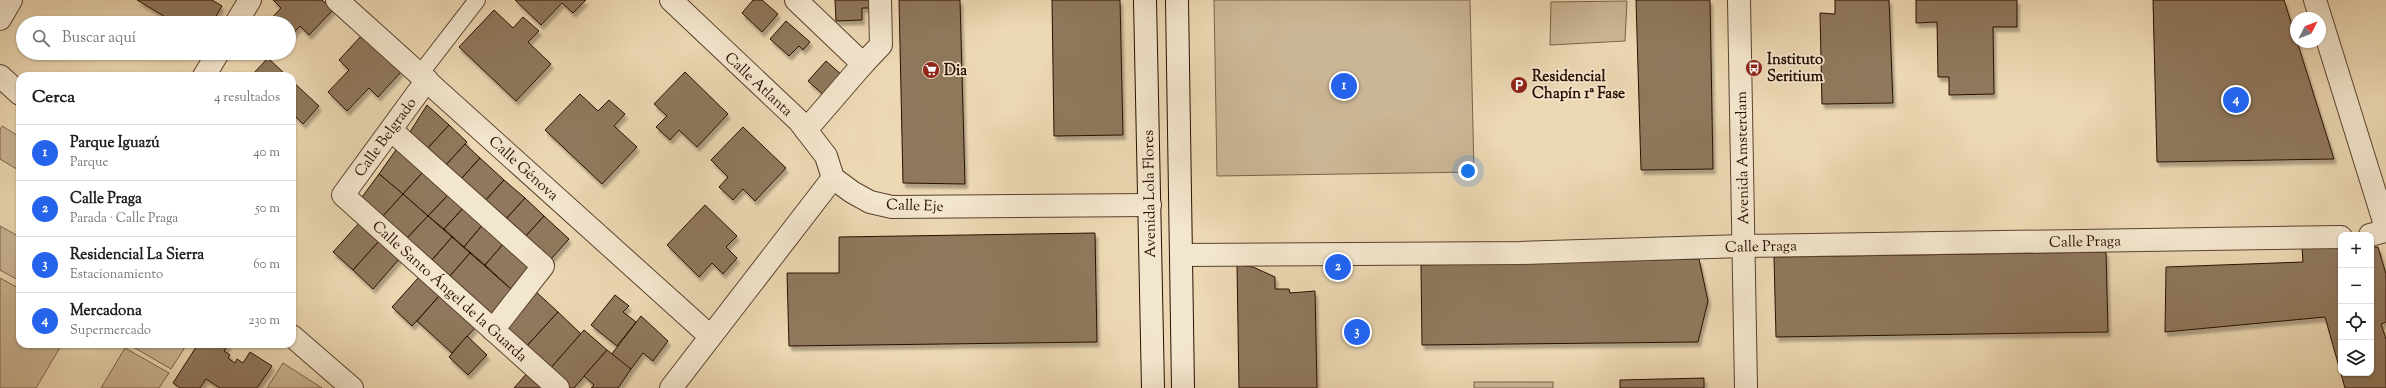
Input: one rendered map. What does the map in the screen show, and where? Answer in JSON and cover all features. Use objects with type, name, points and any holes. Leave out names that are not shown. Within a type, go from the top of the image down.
[{"type":"street","points":[[0,19],[11,0]]},
{"type":"street","points":[[240,16],[250,0]]},
{"type":"street","name":"Calle Génova","points":[[337,0],[710,336]]},
{"type":"street","name":"Calle Belgrado","points":[[343,194],[391,130],[424,77],[477,0]]},
{"type":"street","name":"Calle Atlanta","points":[[671,0],[806,130],[826,156],[833,178]]},
{"type":"street","points":[[796,0],[864,64]]},
{"type":"street","points":[[806,130],[881,45],[880,0]]},
{"type":"street","name":"Avenida Lola Flores","points":[[1145,0],[1153,388]]},
{"type":"street","name":"Avenida Lola Flores","points":[[1176,0],[1182,388]]},
{"type":"street","name":"Avenida Amsterdam","points":[[1739,0],[1746,388]]},
{"type":"street","points":[[2315,0],[2386,229],[2374,234]]},
{"type":"street","points":[[206,72],[214,60]]},
{"type":"street","points":[[0,76],[16,90]]},
{"type":"street","points":[[391,130],[543,266],[493,330]]},
{"type":"street","points":[[671,388],[833,178]]},
{"type":"street","name":"Calle Eje","points":[[833,178],[852,192],[870,202],[892,207],[1150,205]]},
{"type":"street","name":"Calle Santo Ángel de la Guarda","points":[[343,194],[558,388]]},
{"type":"street","name":"Calle Praga","points":[[1181,255],[1520,253],[1743,246],[2338,237]]},
{"type":"street","points":[[296,339],[352,388]]},
{"type":"shaded area","points":[[1214,0],[1470,0],[1474,172],[1217,176]]},
{"type":"shaded area","points":[[1627,1],[1625,41],[1550,45],[1551,2]]},
{"type":"shaded area","points":[[2,126],[16,135],[16,169],[0,159],[0,130]]},
{"type":"shaded area","points":[[0,226],[16,235],[16,279],[0,270]]},
{"type":"shaded area","points":[[0,278],[16,287],[16,348],[60,348],[36,388],[0,388]]},
{"type":"shaded area","points":[[125,348],[169,373],[159,388],[101,388]]},
{"type":"shaded area","points":[[135,348],[184,348],[171,369]]},
{"type":"shaded area","points":[[283,363],[322,388],[267,388]]},
{"type":"shaded area","points":[[1474,382],[1553,382],[1553,388],[1474,388]]},
{"type":"building","points":[[137,0],[212,0],[222,6],[216,16],[164,16]]},
{"type":"building","points":[[273,0],[322,0],[333,10],[309,35],[300,26],[296,30],[296,16],[274,16],[281,8]]},
{"type":"building","points":[[515,0],[586,0],[573,13],[562,3],[541,25]]},
{"type":"building","points":[[753,0],[762,0],[778,14],[762,32],[742,13]]},
{"type":"building","points":[[835,0],[869,0],[870,8],[862,8],[862,20],[836,21]]},
{"type":"building","name":"Dia","points":[[899,0],[960,0],[965,184],[903,183]]},
{"type":"building","points":[[1052,0],[1120,0],[1123,135],[1054,136]]},
{"type":"building","points":[[1636,0],[1710,0],[1713,169],[1641,170]]},
{"type":"building","points":[[1835,0],[1889,0],[1893,103],[1822,104],[1820,13],[1835,14]]},
{"type":"building","points":[[1916,0],[2017,0],[2017,27],[1993,27],[1994,94],[1949,95],[1949,77],[1938,77],[1937,22],[1916,23]]},
{"type":"building","points":[[2153,0],[2284,0],[2290,19],[2290,48],[2299,48],[2334,159],[2157,162]]},
{"type":"building","points":[[494,10],[513,28],[523,17],[539,31],[528,42],[551,64],[516,101],[459,47]]},
{"type":"building","points":[[786,21],[810,42],[803,50],[799,46],[789,56],[770,39]]},
{"type":"building","points":[[362,35],[401,72],[378,97],[369,88],[347,111],[328,92],[349,70],[339,60]]},
{"type":"building","points":[[266,60],[270,60],[283,72],[255,72]]},
{"type":"building","points":[[826,61],[843,76],[825,96],[808,81]]},
{"type":"building","points":[[685,72],[728,114],[697,147],[679,130],[670,140],[656,127],[667,116],[654,104]]},
{"type":"building","points":[[296,85],[319,106],[303,124],[296,117]]},
{"type":"building","points":[[580,94],[598,111],[609,100],[625,114],[614,126],[637,147],[602,184],[545,130]]},
{"type":"building","points":[[427,105],[449,125],[428,148],[410,132]]},
{"type":"building","points":[[449,125],[467,142],[446,165],[428,148]]},
{"type":"building","points":[[743,127],[786,168],[755,201],[743,189],[733,200],[719,187],[728,177],[711,160]]},
{"type":"building","points":[[465,144],[480,158],[461,179],[446,165]]},
{"type":"building","points":[[398,147],[424,171],[403,194],[379,174]]},
{"type":"building","points":[[480,158],[504,180],[485,201],[461,179]]},
{"type":"building","points":[[424,171],[450,193],[428,216],[403,194]]},
{"type":"building","points":[[379,174],[403,194],[383,216],[362,197]]},
{"type":"building","points":[[504,180],[525,198],[506,219],[485,201]]},
{"type":"building","points":[[450,193],[465,206],[444,229],[428,216]]},
{"type":"building","points":[[403,194],[428,216],[407,238],[383,216]]},
{"type":"building","points":[[525,198],[544,216],[525,237],[506,219]]},
{"type":"building","points":[[705,205],[737,236],[726,247],[737,258],[723,274],[712,263],[699,277],[667,245]]},
{"type":"building","points":[[465,206],[484,223],[464,247],[444,229]]},
{"type":"building","points":[[428,216],[452,237],[432,260],[407,238]]},
{"type":"building","points":[[544,216],[569,239],[550,260],[525,237]]},
{"type":"building","points":[[360,222],[380,240],[353,270],[333,252]]},
{"type":"building","points":[[484,223],[505,242],[485,265],[464,247]]},
{"type":"building","points":[[1095,233],[1097,342],[789,346],[787,273],[839,273],[839,237]]},
{"type":"building","points":[[452,237],[470,253],[450,276],[432,260]]},
{"type":"building","points":[[380,240],[400,258],[373,289],[353,270]]},
{"type":"building","points":[[505,242],[529,265],[512,290],[485,265]]},
{"type":"building","points":[[2374,247],[2378,247],[2386,274],[2386,322],[2381,324],[2386,339],[2386,388],[2345,388],[2342,376],[2374,376]]},
{"type":"building","points":[[2302,248],[2338,248],[2338,363],[2325,317],[2165,332],[2166,267],[2303,262]]},
{"type":"building","points":[[2106,252],[2108,332],[1776,337],[1774,257]]},
{"type":"building","points":[[470,253],[512,290],[493,315],[450,276]]},
{"type":"building","points":[[1699,259],[1708,301],[1698,342],[1422,345],[1421,265]]},
{"type":"building","points":[[1237,265],[1253,267],[1275,277],[1275,289],[1289,289],[1290,293],[1315,291],[1317,388],[1239,388]]},
{"type":"building","points":[[419,277],[440,295],[412,326],[392,307]]},
{"type":"building","points":[[534,290],[558,312],[525,348],[504,329]]},
{"type":"building","points":[[440,295],[475,328],[452,353],[417,321]]},
{"type":"building","points":[[615,295],[629,306],[623,312],[636,322],[617,346],[591,325]]},
{"type":"building","points":[[558,312],[581,334],[549,370],[525,348]]},
{"type":"building","points":[[641,316],[668,341],[653,361],[643,353],[631,369],[611,355]]},
{"type":"building","points":[[584,330],[607,350],[574,388],[570,388],[549,370]]},
{"type":"building","points":[[467,336],[487,355],[468,375],[449,357]]},
{"type":"building","points":[[195,348],[226,348],[224,351],[230,355],[228,358],[235,363],[237,359],[243,363],[250,352],[272,366],[257,388],[220,388],[206,379],[200,388],[180,388],[173,383]]},
{"type":"building","points":[[607,350],[631,369],[618,388],[591,388],[594,385],[584,376]]},
{"type":"building","points":[[528,372],[546,388],[514,388]]},
{"type":"building","points":[[1704,378],[1704,388],[1620,388],[1620,380]]},
{"type":"place","name":"Instituto Seritium","points":[[1754,68]]},
{"type":"place","name":"Dia","points":[[931,70]]},
{"type":"place","name":"Residencial Chapín 1ª Fase","points":[[1519,85]]},
{"type":"place","name":"Parque Iguazú","points":[[1344,86]]},
{"type":"place","name":"Mercadona","points":[[2236,100]]},
{"type":"place","name":"Calle Praga","points":[[1338,267]]},
{"type":"place","name":"Residencial La Sierra","points":[[1357,332]]}]
